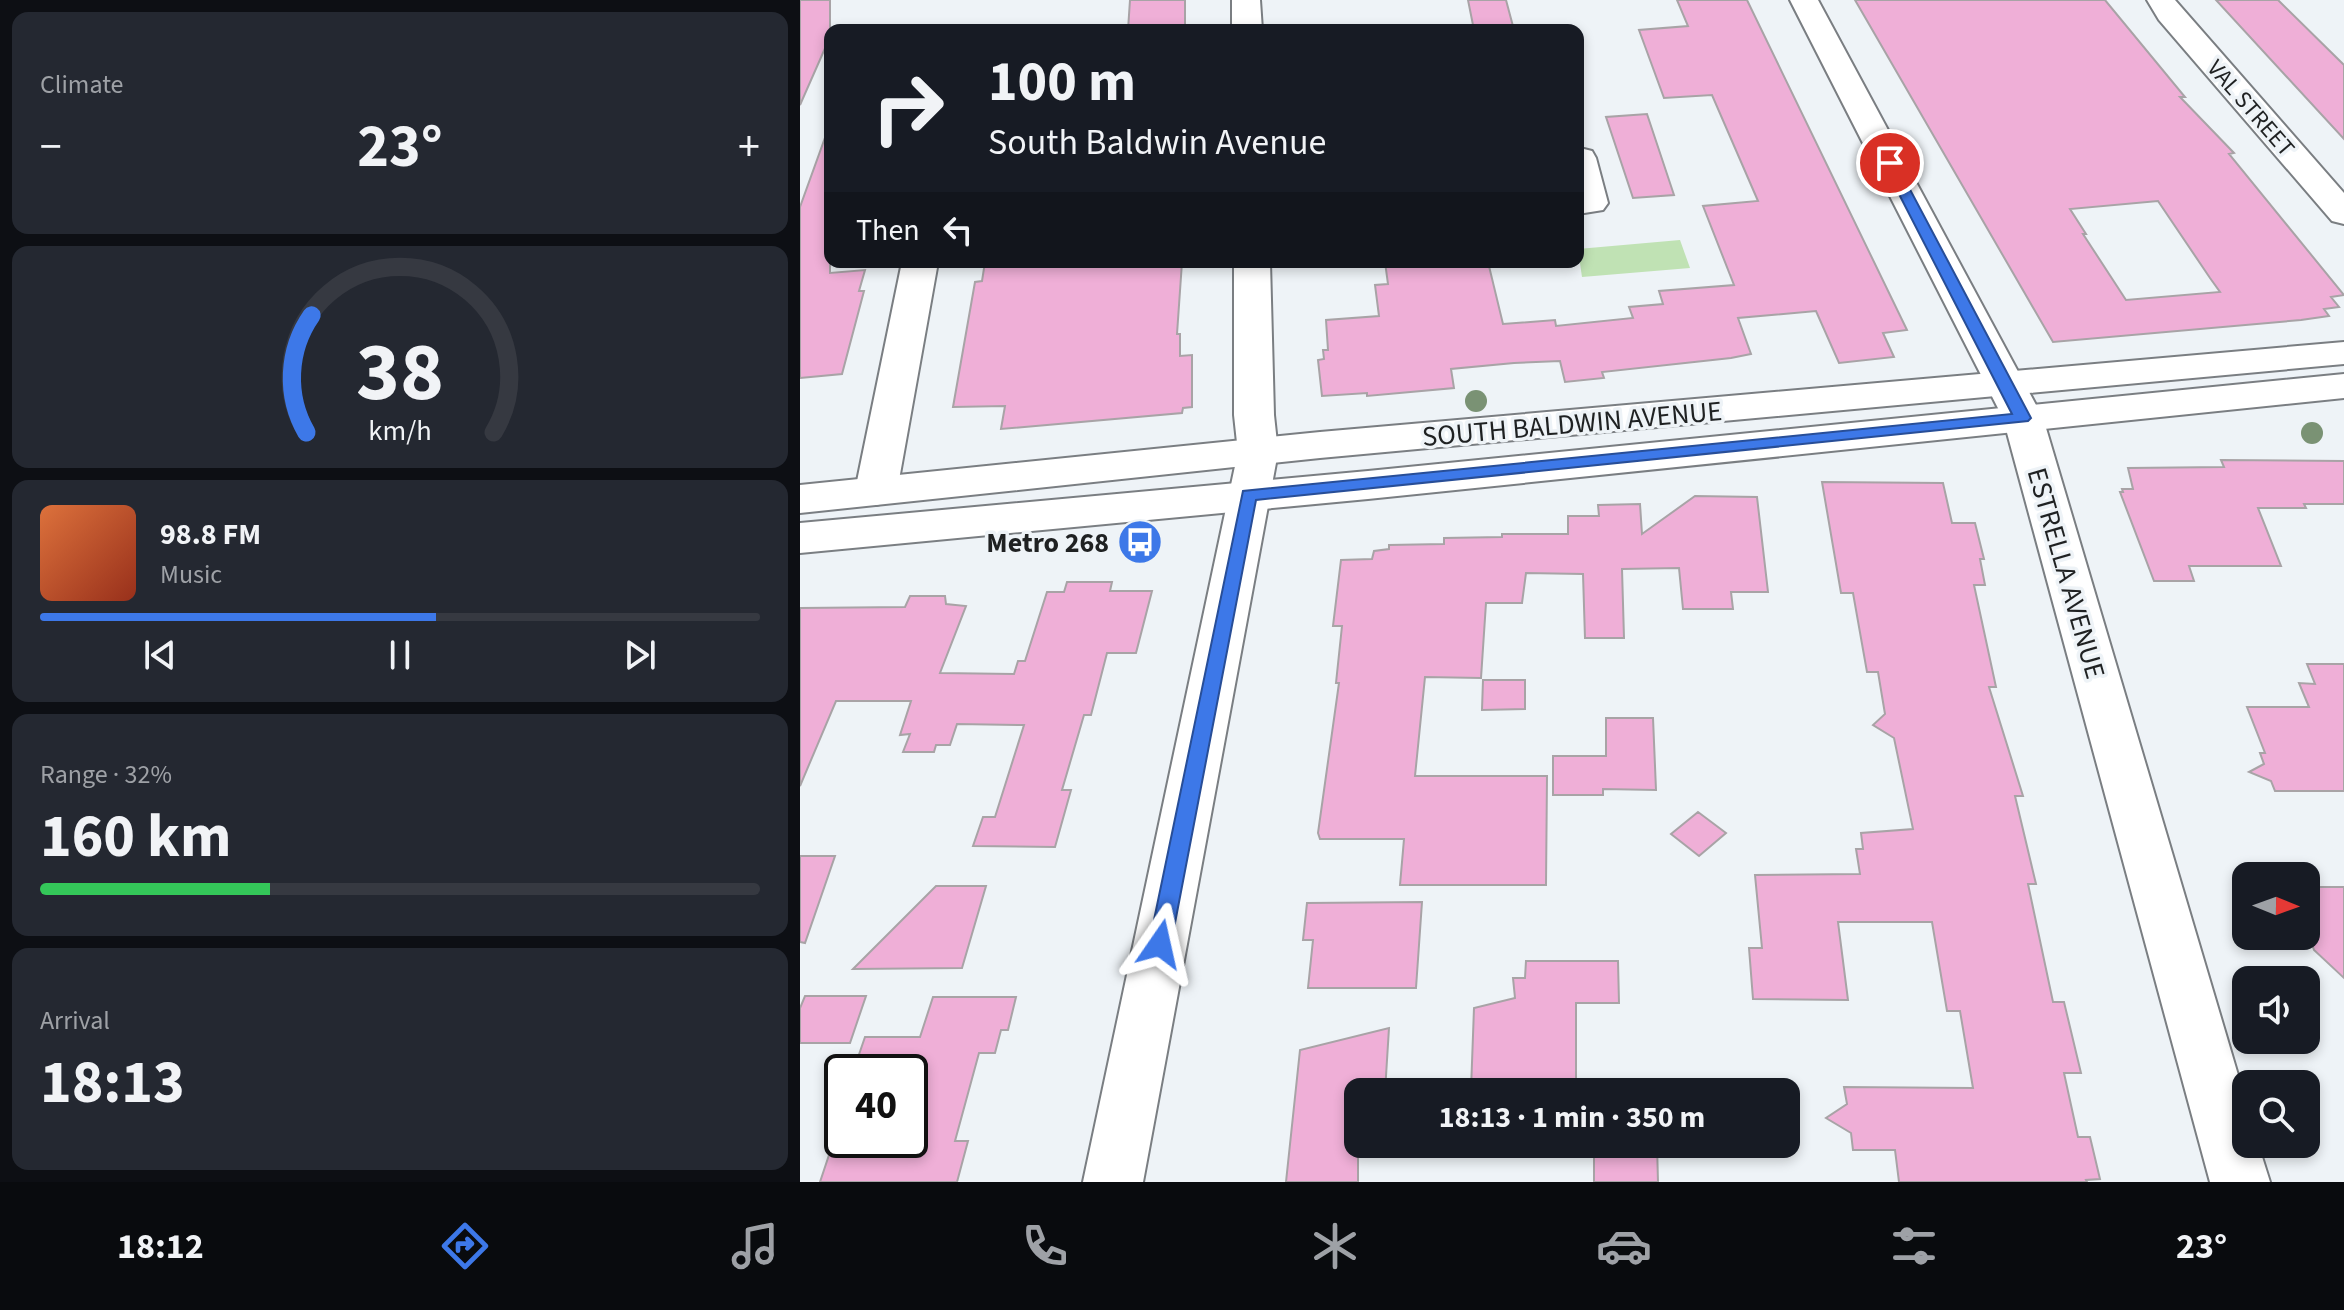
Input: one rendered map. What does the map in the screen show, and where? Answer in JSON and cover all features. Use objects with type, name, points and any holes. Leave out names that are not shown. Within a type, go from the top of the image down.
[{"type":"street","points":[[1246,0],[1247,24]]},
{"type":"street","name":"ESTRELLA AVENUE","points":[[1804,0],[2015,401],[2240,1182]]},
{"type":"street","name":"VAL STREET","points":[[2161,0],[2169,14],[2344,214]]},
{"type":"street","points":[[1584,174],[1591,203],[1584,204]]},
{"type":"street","points":[[876,491],[919,268]]},
{"type":"street","points":[[1113,1182],[1258,452],[1254,415],[1252,268]]},
{"type":"street","name":"SOUTH BALDWIN AVENUE","points":[[800,538],[1249,495],[2015,401],[2344,353]]},
{"type":"street","name":"SOUTH BALDWIN AVENUE","points":[[800,499],[1258,452],[2015,401],[2344,386]]},
{"type":"green space","points":[[1680,240],[1690,268],[1582,277],[1584,248]]},
{"type":"building","points":[[800,0],[830,0],[830,24],[824,24],[824,51],[800,105]]},
{"type":"building","points":[[1130,0],[1185,0],[1185,24],[1128,24]]},
{"type":"building","points":[[1468,0],[1506,0],[1512,24],[1473,24]]},
{"type":"building","points":[[1677,0],[1747,0],[1907,330],[1883,333],[1894,357],[1839,363],[1816,311],[1738,318],[1751,354],[1731,358],[1602,372],[1604,378],[1565,382],[1560,361],[1514,363],[1451,369],[1454,388],[1367,396],[1367,393],[1322,396],[1318,360],[1324,359],[1323,350],[1328,350],[1326,320],[1379,316],[1375,285],[1388,284],[1386,268],[1489,268],[1503,324],[1555,320],[1556,326],[1633,318],[1629,307],[1663,304],[1659,291],[1734,285],[1703,206],[1758,201],[1712,95],[1664,98],[1639,30],[1688,26]]},
{"type":"building","points":[[1855,0],[2105,0],[2185,97],[2180,97],[2234,153],[2229,154],[2344,295],[2331,297],[2339,307],[2324,309],[2329,316],[2053,342]],"holes":[[[2158,201],[2220,292],[2126,300],[2070,209]]]},
{"type":"building","points":[[2216,0],[2278,0],[2344,65],[2344,139]]},
{"type":"building","points":[[1647,114],[1674,195],[1633,198],[1606,117]]},
{"type":"building","points":[[824,141],[824,268],[830,268],[830,273],[865,270],[859,291],[864,291],[842,374],[800,378],[800,207]]},
{"type":"building","points":[[984,268],[1182,268],[1177,334],[1180,334],[1180,356],[1192,355],[1192,407],[1183,408],[1182,413],[1001,429],[1005,406],[953,407],[975,282],[982,281]]},
{"type":"building","points":[[2221,460],[2344,461],[2344,504],[2258,508],[2281,566],[2189,566],[2194,581],[2154,581],[2120,492],[2123,492],[2122,489],[2133,489],[2128,468],[2224,467]]},
{"type":"building","points":[[1822,482],[1943,483],[1952,523],[1975,523],[1984,559],[1980,559],[1985,585],[1974,585],[1996,687],[1989,687],[2023,796],[2015,796],[2036,884],[2028,884],[2053,1002],[2064,1002],[2081,1073],[2064,1073],[2078,1137],[2090,1137],[2100,1179],[2087,1182],[1899,1182],[1895,1150],[1853,1150],[1851,1133],[1826,1118],[1847,1104],[1844,1087],[1973,1088],[1960,1011],[1947,1011],[1932,922],[1838,922],[1848,1000],[1753,999],[1749,948],[1762,948],[1755,875],[1860,874],[1856,849],[1863,849],[1861,833],[1913,829],[1894,738],[1873,725],[1885,714],[1878,672],[1867,672],[1853,593],[1841,593]]},
{"type":"building","points":[[1695,496],[1757,497],[1768,592],[1731,592],[1733,609],[1683,609],[1679,568],[1622,569],[1624,638],[1585,638],[1583,574],[1526,573],[1522,603],[1486,603],[1481,678],[1425,677],[1415,776],[1547,776],[1546,885],[1400,885],[1404,839],[1320,839],[1318,833],[1339,683],[1336,683],[1342,626],[1333,626],[1341,560],[1372,559],[1374,551],[1389,549],[1389,545],[1444,544],[1444,538],[1568,534],[1568,516],[1599,516],[1598,505],[1640,504],[1642,534]]},
{"type":"building","points":[[1067,582],[1112,582],[1110,591],[1152,591],[1136,653],[1107,653],[1091,715],[1084,715],[1062,790],[1071,790],[1055,847],[973,846],[983,817],[995,817],[1024,725],[957,724],[950,745],[936,745],[934,752],[903,752],[910,734],[900,735],[911,701],[836,701],[800,786],[800,608],[905,607],[910,596],[945,596],[946,604],[966,606],[940,673],[1014,674],[1018,661],[1025,661],[1047,592],[1064,592]]},
{"type":"building","points":[[2307,664],[2344,664],[2344,791],[2275,791],[2271,781],[2249,772],[2264,764],[2260,753],[2265,753],[2247,707],[2309,707],[2299,683],[2315,684]]},
{"type":"building","points":[[1483,680],[1525,680],[1525,709],[1482,710]]},
{"type":"building","points":[[1606,718],[1653,718],[1656,790],[1603,789],[1603,795],[1553,795],[1553,756],[1606,756]]},
{"type":"building","points":[[1698,812],[1726,833],[1699,856],[1671,834]]},
{"type":"building","points":[[800,856],[835,856],[805,943],[800,942]]},
{"type":"building","points":[[936,886],[986,886],[962,968],[853,969]]},
{"type":"building","points":[[2320,887],[2344,887],[2344,978],[2314,950],[2320,950]]},
{"type":"building","points":[[1422,902],[1416,988],[1308,988],[1313,940],[1303,940],[1307,903]]},
{"type":"building","points":[[1526,961],[1618,961],[1619,1003],[1576,1003],[1576,1078],[1471,1078],[1474,1008],[1515,998],[1513,978],[1525,978]]},
{"type":"building","points":[[805,996],[866,996],[850,1043],[800,1043],[800,1008]]},
{"type":"building","points":[[933,997],[1016,997],[1008,1030],[1001,1030],[995,1053],[979,1053],[955,1141],[968,1141],[957,1182],[820,1182],[828,1158],[928,1158],[928,1054],[859,1054],[865,1037],[920,1037]]},
{"type":"building","points":[[1389,1028],[1386,1078],[1344,1078],[1344,1158],[1358,1158],[1358,1182],[1286,1182],[1300,1050]]},
{"type":"building","points":[[1594,1158],[1657,1158],[1658,1182],[1594,1182]]},
{"type":"place","name":"Metro 268","points":[[1140,542]]},
{"type":"route","points":[[1160,944],[1249,495],[2023,418],[1890,163]]}]
